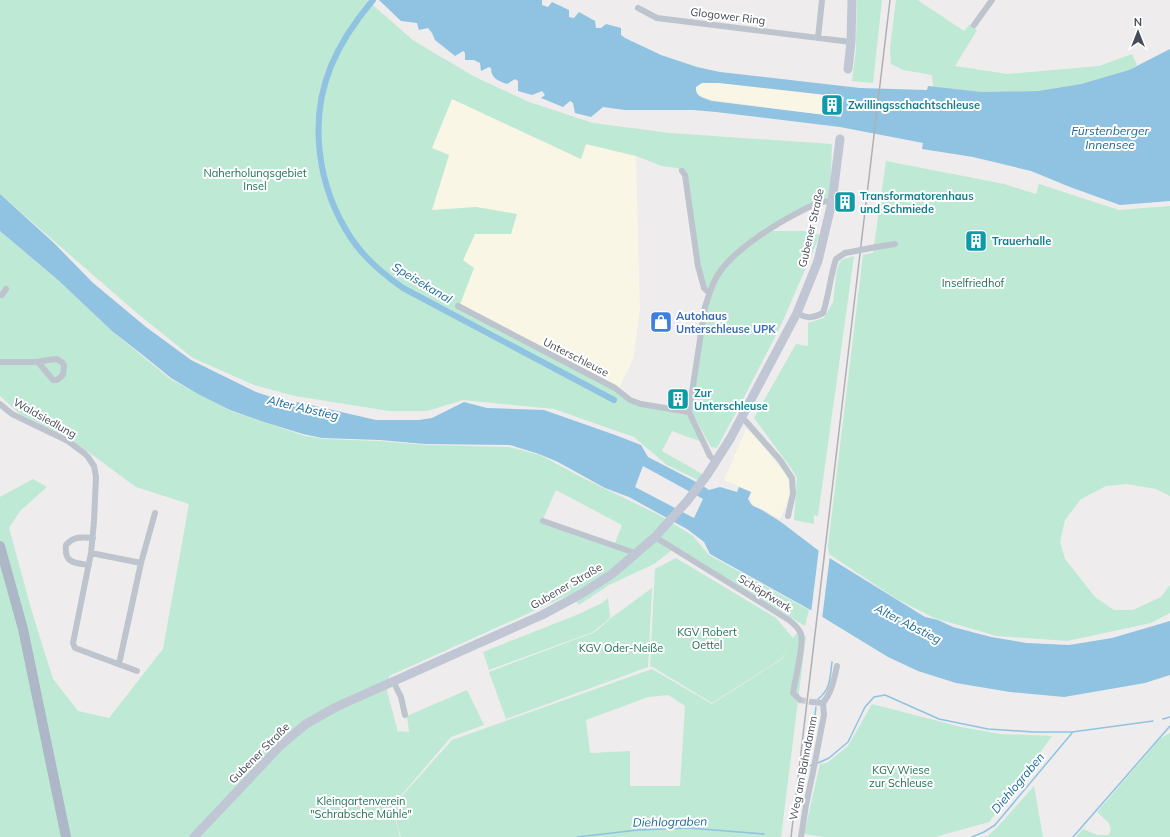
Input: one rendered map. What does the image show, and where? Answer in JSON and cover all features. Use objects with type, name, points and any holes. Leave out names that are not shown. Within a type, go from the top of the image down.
[{"type":"main road","points":[[848,69],[851,42],[852,0]]},
{"type":"main road","name":"Gubener Straße","points":[[194,837],[281,745],[306,724],[336,707],[542,615],[581,594],[612,574],[655,537],[688,500],[716,462],[798,314],[818,261],[832,202],[840,139]]},
{"type":"main road","points":[[0,546],[22,629],[66,837]]},
{"type":"street","points":[[818,38],[822,0]]},
{"type":"street","points":[[974,26],[992,0]]},
{"type":"street","name":"Glogower Ring","points":[[638,8],[657,18],[851,42]]},
{"type":"street","points":[[682,171],[685,175],[698,266],[704,288],[709,293]]},
{"type":"street","points":[[716,462],[710,456],[690,412],[705,307],[709,293],[720,272],[735,256],[759,236],[783,220],[811,206],[822,202],[832,202]]},
{"type":"street","points":[[798,314],[805,318],[815,317],[823,313],[836,258],[845,253],[894,244]]},
{"type":"street","points":[[0,295],[2,295],[6,289]]},
{"type":"street","name":"Unterschleuse","points":[[458,306],[615,388],[630,400],[641,404],[690,412]]},
{"type":"street","points":[[0,362],[38,362]]},
{"type":"street","name":"Waldsiedlung","points":[[1,406],[12,414],[68,441],[91,460],[96,477],[93,538],[73,643],[75,648],[137,671]]},
{"type":"street","points":[[742,417],[780,460],[792,478],[793,494],[788,516]]},
{"type":"street","points":[[119,664],[141,563],[155,513]]},
{"type":"street","points":[[542,521],[635,553]]},
{"type":"street","name":"Schöpfwerk","points":[[655,537],[789,620],[796,626],[801,633],[802,642],[793,693],[800,700]]},
{"type":"street","points":[[89,565],[70,560],[66,554],[66,545],[70,540],[76,538],[93,538]]},
{"type":"street","points":[[91,553],[141,563]]},
{"type":"street","points":[[812,702],[823,703],[831,691],[837,666]]},
{"type":"street","points":[[393,681],[401,697],[405,715]]},
{"type":"street","name":"Weg am Bahndamm","points":[[801,837],[824,715],[823,703]]},
{"type":"shaded area","points":[[702,83],[719,83],[832,96],[829,116],[712,100],[697,95],[695,91],[696,87]]},
{"type":"shaded area","points":[[452,98],[580,159],[586,144],[636,156],[640,310],[633,360],[619,388],[460,305],[463,260],[475,233],[511,234],[431,211],[449,155],[432,148]]},
{"type":"shaded area","points":[[746,429],[755,436],[786,474],[790,491],[780,519],[754,505],[750,497],[752,492],[724,480]]},
{"type":"green space","name":"Naherholungsgebiet Insel","points":[[0,0],[367,0],[414,41],[475,77],[529,102],[593,123],[670,133],[832,144],[830,200],[822,200],[734,253],[708,291],[705,287],[699,266],[685,171],[677,168],[662,166],[636,156],[586,144],[581,159],[452,99],[432,148],[449,155],[432,210],[476,207],[517,214],[511,234],[475,234],[463,260],[474,268],[459,307],[614,388],[629,400],[689,413],[702,442],[672,431],[662,451],[704,475],[700,481],[667,465],[634,437],[554,409],[463,400],[427,411],[389,411],[295,396],[254,385],[193,358],[138,314],[0,194]]},
{"type":"green space","points":[[857,0],[882,0],[873,83],[852,81],[856,49]]},
{"type":"green space","points":[[896,0],[918,0],[964,31],[970,24],[977,30],[955,66],[1007,74],[1099,66],[1132,54],[1137,65],[1129,70],[1081,84],[1038,91],[982,92],[933,87],[932,75],[903,70],[891,64],[890,48]]},
{"type":"green space","name":"Inselfriedhof","points":[[886,161],[1004,184],[1036,194],[1039,184],[1119,210],[1170,206],[1170,496],[1156,489],[1127,484],[1106,486],[1081,499],[1065,520],[1060,542],[1065,559],[1095,597],[1114,610],[1133,610],[1161,597],[1170,585],[1170,613],[1151,623],[1067,641],[997,636],[934,618],[895,598],[829,554],[828,546],[863,255],[873,253]]},
{"type":"green space","name":"Kleingartenverein \"Schrabsche Mühle\"","points":[[0,231],[58,280],[112,331],[170,379],[231,411],[305,436],[324,439],[379,441],[426,445],[509,447],[540,455],[661,516],[693,536],[709,555],[809,610],[805,626],[676,547],[654,564],[609,585],[579,605],[571,594],[389,676],[387,691],[398,732],[409,732],[407,716],[467,690],[484,725],[451,737],[392,806],[400,837],[0,837],[0,497],[33,479],[47,487],[20,511],[9,528],[32,612],[53,679],[78,711],[109,718],[163,649],[189,504],[136,487],[72,440],[20,414],[0,396]],"holes":[[[556,490],[622,525],[615,543],[543,519]]]},
{"type":"green space","points":[[773,231],[804,231],[820,235],[781,325],[742,401],[717,448],[711,447],[692,412],[707,307],[721,272],[736,256],[760,237]]},
{"type":"green space","points":[[854,256],[818,516],[814,515],[814,524],[794,520],[797,478],[754,418],[796,344],[808,346],[808,323],[824,318],[833,302],[837,269],[841,260]]},
{"type":"green space","name":"KGV Robert Oettel","points":[[676,558],[776,618],[793,638],[797,633],[806,636],[781,837],[401,837],[392,807],[452,740],[652,669],[712,704],[782,659],[786,651],[781,659],[712,703],[651,666],[650,667],[655,569]],"holes":[[[668,695],[685,706],[680,786],[630,786],[630,751],[590,753],[586,720],[648,697]]]},
{"type":"green space","name":"KGV Oder-Neiße","points":[[652,588],[648,667],[506,719],[489,672],[595,632],[611,618]]},
{"type":"green space","points":[[608,598],[610,618],[593,632],[489,670],[483,652],[579,614],[602,603]]},
{"type":"green space","name":"KGV Wiese zur Schleuse","points":[[872,704],[961,727],[1000,734],[1052,736],[989,822],[935,837],[825,837],[804,834],[820,764],[827,763],[848,746]]},
{"type":"green space","points":[[1170,733],[1170,837],[1076,837],[1083,829],[1097,835],[1109,835],[1111,830],[1109,823],[1097,812],[1161,738]]},
{"type":"green space","points":[[1034,786],[1043,837],[982,837],[988,836]]},
{"type":"water","name":"Fürstenberger Innensee","points":[[379,0],[542,0],[542,5],[548,7],[552,2],[569,10],[569,17],[574,18],[579,12],[595,21],[596,28],[601,28],[606,24],[621,28],[621,35],[625,38],[661,55],[697,67],[720,72],[860,88],[927,90],[928,86],[982,92],[1038,91],[1081,84],[1129,70],[1170,49],[1170,201],[1120,205],[1031,171],[973,157],[922,149],[923,143],[840,127],[693,110],[625,110],[603,107],[591,117],[575,113],[573,103],[570,101],[563,107],[541,98],[545,95],[542,91],[532,95],[518,91],[518,81],[515,79],[507,84],[498,81],[492,75],[491,68],[489,67],[481,71],[480,63],[474,60],[465,60],[465,53],[463,51],[455,56],[435,40],[428,28],[419,30],[417,23],[401,21]],"holes":[[[702,83],[719,83],[844,97],[841,117],[712,101],[701,97],[697,93],[696,87]]]},
{"type":"water","name":"Alter Abstieg","points":[[0,194],[54,243],[92,282],[146,327],[191,360],[256,392],[280,400],[302,403],[376,420],[419,420],[432,418],[464,402],[487,408],[544,410],[641,445],[648,457],[709,490],[720,487],[737,492],[739,487],[751,492],[748,499],[753,506],[781,522],[823,554],[925,617],[938,620],[953,627],[991,637],[1027,643],[1069,645],[1112,638],[1170,621],[1170,675],[1145,683],[1064,697],[1010,692],[956,683],[918,671],[888,657],[816,613],[710,554],[704,542],[687,529],[629,497],[605,488],[558,462],[539,454],[510,445],[425,444],[380,440],[322,438],[303,434],[230,410],[171,378],[112,331],[58,280],[0,231]],"holes":[[[643,466],[703,499],[694,518],[635,487]]]},
{"type":"pier","points":[[819,548],[830,555],[822,619],[811,613]]},
{"type":"waterway","name":"Speisekanal","points":[[373,0],[339,48],[324,87],[320,109],[320,154],[324,176],[340,219],[351,238],[374,265],[403,288],[614,400]]},
{"type":"waterway","points":[[818,699],[828,687],[832,662]]},
{"type":"waterway","points":[[818,763],[829,758],[848,742],[865,707],[874,697],[885,695],[939,719],[988,729],[1033,732],[1072,732],[1153,721]]},
{"type":"waterway","points":[[812,765],[808,766],[816,707]]},
{"type":"waterway","points":[[1163,719],[1170,717]]},
{"type":"waterway","points":[[1073,837],[1170,726]]},
{"type":"waterway","name":"Diehlograben","points":[[972,837],[995,825],[1072,733]]},
{"type":"waterway","name":"Diehlograben","points":[[577,837],[638,830],[689,828],[764,834]]},
{"type":"tunnel","points":[[800,700],[812,702]]},
{"type":"railway","points":[[791,837],[890,0]]},
{"type":"place","name":"Zwillingsschachtschleuse","points":[[832,105]]},
{"type":"place","name":"Transformatorenhaus und Schmiede","points":[[845,202]]},
{"type":"place","name":"Trauerhalle","points":[[976,241]]},
{"type":"place","name":"Autohaus Unterschleuse UPK","points":[[661,322]]},
{"type":"place","name":"Zur Unterschleuse","points":[[678,399]]}]
